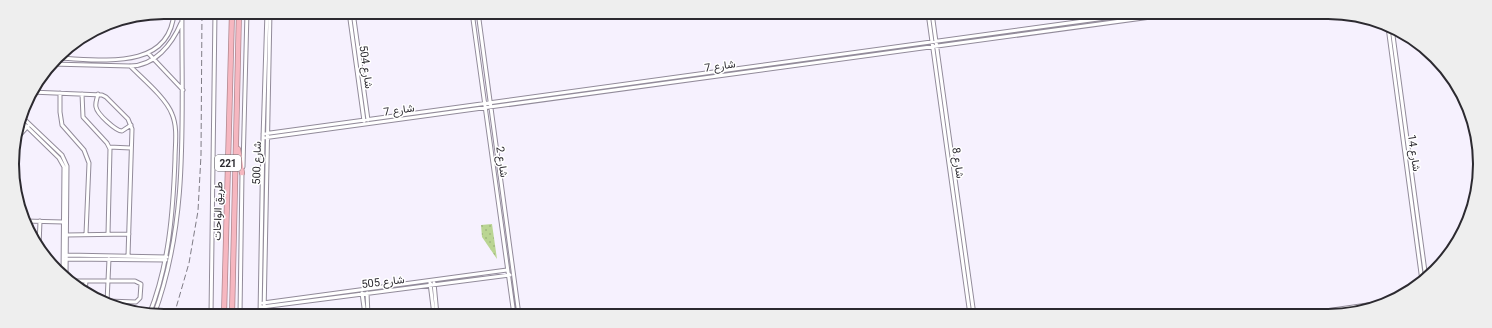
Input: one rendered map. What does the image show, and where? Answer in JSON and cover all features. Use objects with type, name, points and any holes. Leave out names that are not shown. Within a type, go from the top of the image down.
[{"type":"highway","name":"طريق الواحات","points":[[224,309],[232,19]]},
{"type":"highway","name":"طريق الواحات","points":[[232,309],[239,19]]},
{"type":"highway","points":[[236,140],[242,173]]},
{"type":"street","points":[[64,58],[127,59],[148,53],[158,47],[167,35],[173,19]]},
{"type":"street","name":"طريق الواحات","points":[[211,309],[214,19]]},
{"type":"street","name":"221","points":[[240,309],[246,19]]},
{"type":"street","name":"شارع 500","points":[[267,19],[268,40]]},
{"type":"street","name":"شارع 500","points":[[261,309],[270,19]]},
{"type":"street","name":"شارع 504","points":[[351,19],[363,94],[364,124]]},
{"type":"street","name":"شارع 504","points":[[353,19],[353,29]]},
{"type":"street","name":"شارع 2","points":[[473,19],[513,309]]},
{"type":"street","name":"شارع 2","points":[[479,19],[518,309]]},
{"type":"street","name":"شارع 8","points":[[929,19],[935,46],[973,309]]},
{"type":"street","name":"شارع 8","points":[[932,19],[934,42]]},
{"type":"street","name":"شارع 7","points":[[265,136],[365,119],[484,104],[1099,19]]},
{"type":"street","name":"شارع 7","points":[[265,136],[491,108],[1135,19]]},
{"type":"street","points":[[58,64],[141,65],[153,59],[170,43],[182,20]]},
{"type":"street","points":[[156,309],[169,269],[180,195],[183,90],[182,20]]},
{"type":"street","name":"شارع 14","points":[[1389,33],[1421,275]]},
{"type":"street","name":"شارع 14","points":[[1393,34],[1425,272]]},
{"type":"street","name":"شارع 8","points":[[935,46],[969,309]]},
{"type":"street","points":[[148,53],[183,90]]},
{"type":"street","points":[[94,58],[94,65]]},
{"type":"street","points":[[130,66],[170,109],[175,120],[176,131],[172,215],[166,258],[150,309]]},
{"type":"street","points":[[37,92],[98,94],[106,97],[131,125],[128,256]]},
{"type":"street","points":[[60,93],[62,125],[84,150],[89,162],[86,234]]},
{"type":"street","points":[[82,94],[83,117],[109,147],[108,234]]},
{"type":"street","points":[[98,94],[95,102],[97,111],[115,129],[122,131],[131,125]]},
{"type":"street","name":"شارع 504","points":[[365,119],[368,124]]},
{"type":"street","points":[[26,121],[50,146]]},
{"type":"street","points":[[25,124],[63,157],[67,166],[67,257],[65,268]]},
{"type":"street","points":[[23,132],[28,126]]},
{"type":"street","points":[[176,131],[182,131]]},
{"type":"street","points":[[109,147],[131,148]]},
{"type":"street","points":[[65,268],[63,222],[66,198]]},
{"type":"street","points":[[31,221],[63,222]]},
{"type":"street","points":[[39,238],[40,221]]},
{"type":"street","points":[[67,234],[129,234]]},
{"type":"street","points":[[67,257],[128,256],[166,258]]},
{"type":"street","points":[[67,257],[109,259],[166,258]]},
{"type":"street","points":[[107,297],[109,259]]},
{"type":"street","name":"شارع 505","points":[[432,283],[507,270]]},
{"type":"street","name":"شارع 505","points":[[262,305],[362,290],[366,291],[514,275]]},
{"type":"street","points":[[78,281],[136,281],[141,284],[142,288],[140,298],[136,302],[120,302]]},
{"type":"street","points":[[86,281],[86,287]]},
{"type":"street","points":[[432,283],[434,309]]},
{"type":"street","points":[[432,283],[437,309]]},
{"type":"street","points":[[362,290],[364,309]]},
{"type":"street","points":[[366,291],[368,309]]},
{"type":"street","name":"شارع 505","points":[[262,305],[362,294],[366,291]]},
{"type":"street","name":"شارع 500","points":[[262,305],[263,309]]},
{"type":"green space","points":[[492,224],[497,259],[482,237],[481,225]]},
{"type":"railway","points":[[176,309],[189,263],[198,211],[201,155],[202,19]]}]
